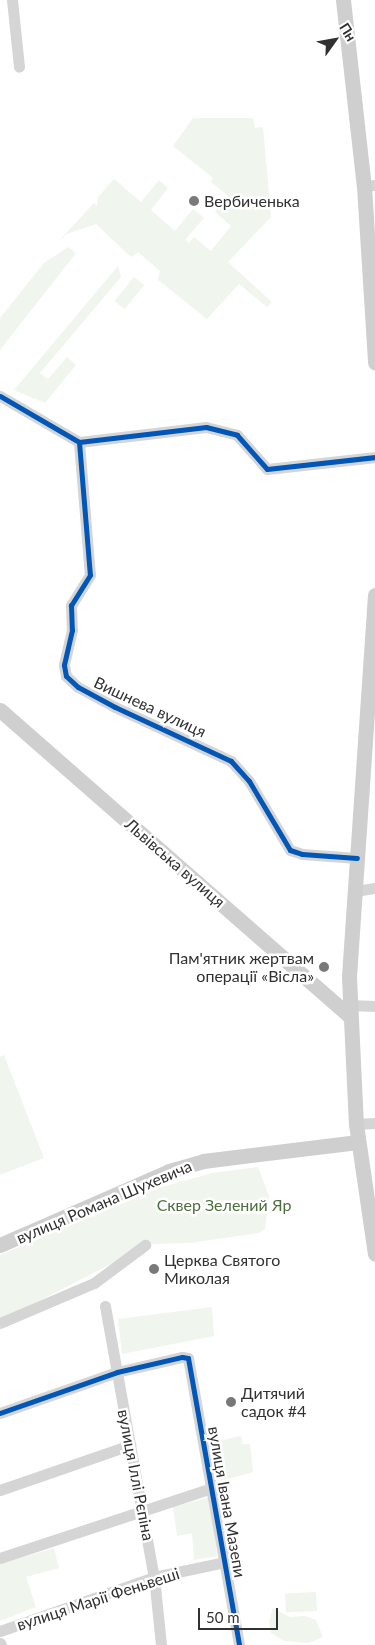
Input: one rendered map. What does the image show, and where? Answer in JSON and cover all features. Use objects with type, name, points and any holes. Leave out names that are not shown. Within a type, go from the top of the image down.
[{"type":"main road","points":[[343,0],[370,185],[375,363]]},
{"type":"main road","points":[[374,1245],[370,1200],[356,1124],[350,1011],[357,858],[369,758],[375,595]]},
{"type":"main road","name":"Львівська вулиця","points":[[0,710],[350,1011]]},
{"type":"main road","name":"вулиця Романа Шухевича","points":[[0,1245],[169,1172],[203,1162],[358,1142]]},
{"type":"street","points":[[12,0],[19,66]]},
{"type":"street","points":[[0,396],[79,442],[206,427],[237,435],[267,469],[375,457]]},
{"type":"street","name":"Вишнева вулиця","points":[[79,442],[90,574],[71,605],[72,630],[64,665],[66,676],[78,687],[115,707],[231,760],[249,781],[290,850],[302,854],[357,858]]},
{"type":"street","points":[[355,891],[375,888]]},
{"type":"street","points":[[350,1011],[375,1006]]},
{"type":"street","points":[[356,1124],[375,1123]]},
{"type":"street","points":[[0,1323],[94,1283],[145,1245]]},
{"type":"street","name":"вулиця Іллі Рєпіна","points":[[106,1306],[114,1339],[117,1372],[154,1577],[161,1645]]},
{"type":"street","name":"вулиця Івана Мазепи","points":[[117,1372],[182,1357],[191,1364],[239,1645]]},
{"type":"street","points":[[0,1413],[117,1372]]},
{"type":"street","points":[[0,1490],[130,1445]]},
{"type":"street","points":[[0,1558],[212,1488]]},
{"type":"street","name":"вулиця Марії Феньвеші","points":[[0,1630],[154,1577],[225,1562]]},
{"type":"green space","points":[[193,118],[253,118],[255,128],[263,127],[271,217],[228,262],[272,302],[267,307],[239,284],[207,319],[158,280],[160,271],[138,252],[131,257],[96,224],[67,234],[57,243],[94,203],[97,206],[98,197],[114,179],[141,202],[159,180],[168,188],[151,210],[175,231],[193,209],[204,218],[185,240],[189,243],[194,237],[211,251],[231,226],[215,212],[228,196],[211,182],[213,178],[173,146]]},
{"type":"green space","points":[[68,247],[76,253],[0,350],[0,318],[44,263]]},
{"type":"green space","points":[[118,266],[121,277],[40,373],[48,379],[67,357],[76,365],[45,403],[14,390]]},
{"type":"green space","points":[[134,277],[144,285],[125,309],[114,301]]},
{"type":"green space","points":[[4,1055],[44,1158],[0,1175],[0,1057]]},
{"type":"green space","name":"Сквер Зелений Яр","points":[[258,1167],[269,1196],[265,1229],[259,1233],[189,1243],[150,1244],[0,1321],[0,1255],[162,1187],[212,1173]]},
{"type":"green space","points":[[212,1307],[214,1336],[122,1354],[118,1319]]},
{"type":"green space","points":[[241,1436],[243,1444],[250,1444],[253,1472],[221,1481],[214,1442]]},
{"type":"green space","points":[[210,1497],[217,1556],[194,1560],[192,1533],[177,1536],[173,1507]]},
{"type":"green space","points":[[54,1548],[59,1568],[26,1577],[36,1607],[0,1621],[0,1564]]},
{"type":"green space","points":[[316,1592],[317,1611],[286,1613],[285,1594]]},
{"type":"green space","points":[[273,1608],[290,1617],[305,1616],[316,1620],[323,1637],[309,1643],[284,1641],[271,1633],[269,1621]]},
{"type":"cycle path","points":[[0,396],[79,442],[206,427],[237,435],[267,469],[375,457]]},
{"type":"cycle path","points":[[79,442],[90,575],[71,605],[72,630],[64,665],[66,676],[78,687],[115,707],[231,761],[249,781],[290,850],[302,854],[357,858]]},
{"type":"cycle path","points":[[0,1413],[117,1372],[182,1357],[188,1358],[239,1645]]},
{"type":"place","name":"Вербиченька","points":[[194,201]]},
{"type":"place","name":"Пам'ятник жертвам операції «Вісла»","points":[[324,967]]},
{"type":"place","name":"Церква Святого Миколая","points":[[154,1269]]},
{"type":"place","name":"Дитячий садок #4","points":[[231,1402]]}]
